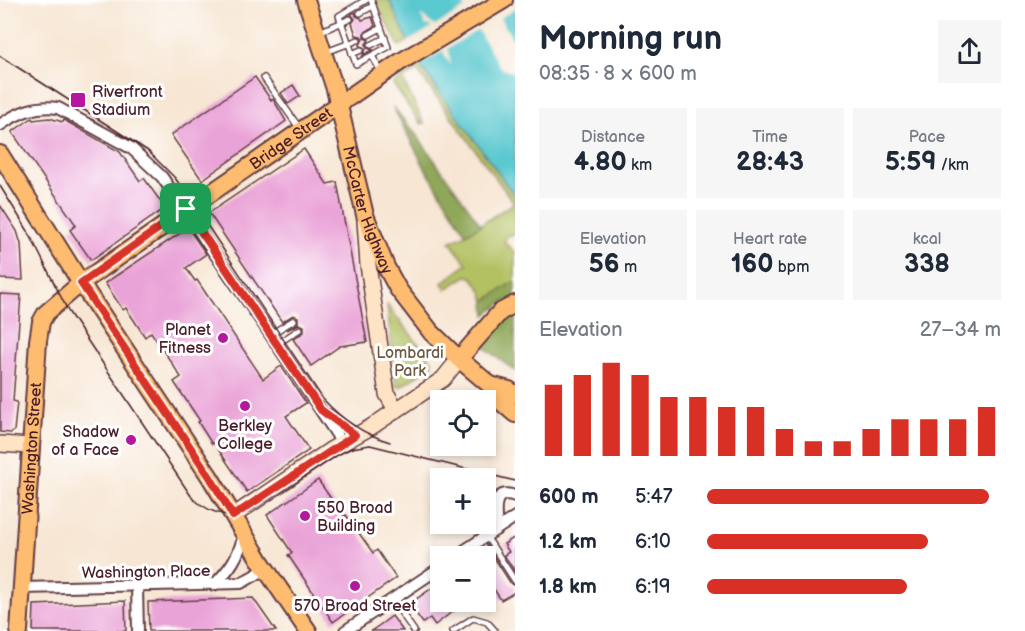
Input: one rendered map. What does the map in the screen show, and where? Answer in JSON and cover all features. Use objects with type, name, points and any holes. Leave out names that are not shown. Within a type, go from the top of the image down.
[{"type":"main road","name":"McCarter Highway","points":[[306,0],[339,104],[365,215],[376,247],[398,289],[431,332],[490,385],[500,401],[515,414]]},
{"type":"main road","name":"Bridge Street","points":[[81,283],[383,74],[504,0]]},
{"type":"main road","points":[[0,154],[81,283],[210,477],[266,569],[308,631]]},
{"type":"main road","name":"Washington Street","points":[[19,631],[41,322],[52,307],[81,283]]},
{"type":"main road","points":[[459,359],[500,312],[515,304]]},
{"type":"main road","name":"McCarter Highway","points":[[490,385],[509,390],[515,395]]},
{"type":"street","points":[[0,125],[29,109],[48,106],[65,110],[142,156],[162,177],[186,209],[321,410],[337,435],[339,444]]},
{"type":"street","points":[[365,215],[368,265],[387,394],[396,410]]},
{"type":"street","points":[[233,516],[339,444],[443,379],[459,359]]},
{"type":"street","points":[[321,410],[355,435]]},
{"type":"street","points":[[0,444],[31,446]]},
{"type":"street","points":[[497,529],[495,506],[497,500],[507,494],[515,496]]},
{"type":"street","points":[[472,546],[515,517]]},
{"type":"street","points":[[214,585],[233,564],[240,551],[244,534]]},
{"type":"street","name":"Washington Place","points":[[22,588],[241,584],[266,569]]},
{"type":"street","points":[[345,631],[430,574]]},
{"type":"street","points":[[137,587],[138,631]]},
{"type":"lane","points":[[360,13],[372,3],[388,47],[356,64],[339,16],[366,0]]},
{"type":"lane","points":[[318,33],[350,19]]},
{"type":"lane","points":[[368,35],[381,28]]},
{"type":"lane","points":[[371,45],[385,38]]},
{"type":"lane","points":[[324,53],[358,40]]},
{"type":"lane","points":[[352,54],[361,50]]},
{"type":"lane","points":[[372,56],[383,74]]},
{"type":"lane","points":[[264,78],[300,130]]},
{"type":"lane","points":[[274,339],[294,320]]},
{"type":"lane","points":[[274,339],[300,329]]},
{"type":"lane","points":[[486,536],[515,580]]},
{"type":"lane","points":[[392,599],[414,631]]},
{"type":"lane","points":[[453,631],[473,618],[487,622],[495,631]]},
{"type":"green space","points":[[375,0],[389,0],[409,41],[399,46]]},
{"type":"green space","points":[[420,65],[515,196],[515,234],[507,236],[504,242],[515,252],[515,281],[485,301],[482,291],[472,277],[466,276],[446,289],[442,283],[467,264],[450,242],[514,203],[417,70],[403,80],[424,123],[421,124],[393,84]]},
{"type":"green space","points":[[393,107],[417,136],[481,225],[466,234],[425,168]]},
{"type":"green space","points":[[515,281],[515,298],[502,303],[486,315],[485,301]]},
{"type":"green space","name":"Lombardi Park","points":[[387,305],[432,361],[432,366],[400,387],[396,386]]},
{"type":"green space","points":[[515,311],[515,371],[480,344],[503,317]]},
{"type":"water","points":[[389,0],[515,0],[515,196],[420,65]]},
{"type":"pier","points":[[461,0],[515,0],[515,9],[500,18],[515,43],[515,72],[504,70],[499,66],[478,30],[448,48],[451,65],[444,55],[444,50],[419,65],[406,43],[431,28],[429,25],[426,26],[420,15],[435,26],[465,8]]},
{"type":"building","points":[[355,12],[356,16],[362,20],[372,17],[375,26],[364,33],[364,38],[369,40],[366,44],[367,48],[373,50],[363,55],[366,49],[360,45],[363,39],[356,35],[352,23],[355,19],[351,14]]},
{"type":"building","points":[[255,77],[271,100],[273,99],[286,121],[202,180],[171,135]]},
{"type":"building","points":[[293,85],[300,96],[288,104],[281,93]]},
{"type":"building","points":[[32,118],[33,120],[49,118],[63,122],[64,120],[120,152],[140,181],[144,178],[165,208],[91,260],[70,230],[76,225],[12,132]]},
{"type":"building","points":[[304,149],[327,184],[337,182],[367,342],[340,346],[311,366],[293,339],[304,332],[304,326],[299,324],[287,330],[298,323],[298,317],[293,315],[282,322],[209,213]]},
{"type":"building","points":[[0,205],[17,231],[21,244],[23,280],[0,279]]},
{"type":"building","points":[[188,228],[206,254],[186,268],[195,281],[197,280],[263,379],[281,366],[306,403],[286,416],[309,450],[247,492],[214,443],[212,444],[174,382],[181,377],[151,332],[145,337],[126,308],[123,310],[105,283]]},
{"type":"building","points":[[0,294],[21,295],[13,401],[17,402],[14,431],[11,433],[0,432]]},
{"type":"building","points":[[318,480],[344,517],[346,515],[373,553],[377,550],[396,578],[333,622],[288,555],[292,553],[267,515]]},
{"type":"building","points":[[515,537],[515,572],[504,555],[509,552],[504,544]]},
{"type":"building","points":[[496,561],[511,584],[515,586],[515,592],[501,600],[496,592]]},
{"type":"building","points":[[430,590],[430,612],[452,612],[435,625],[430,618],[423,623],[409,604]]},
{"type":"building","points":[[253,598],[276,631],[149,631],[148,602]]},
{"type":"building","points":[[125,601],[126,631],[33,631],[34,605]]},
{"type":"building","points":[[392,616],[403,631],[371,631],[384,622]]},
{"type":"tram line","points":[[0,56],[148,151],[175,178],[185,192],[323,399],[354,425],[390,442]]},
{"type":"tram line","points":[[0,186],[28,231],[68,311],[193,499],[206,508],[226,515],[249,512],[337,455],[352,448],[370,445],[515,481]]},
{"type":"place","name":"Riverfront Stadium","points":[[78,100]]},
{"type":"place","name":"Planet Fitness","points":[[223,338]]},
{"type":"place","name":"Berkley College","points":[[245,406]]},
{"type":"place","name":"Shadow of a Face","points":[[131,440]]},
{"type":"place","name":"550 Broad Building","points":[[305,516]]},
{"type":"place","name":"570 Broad Street","points":[[355,586]]},
{"type":"route","points":[[186,209],[321,410],[355,435],[233,516],[210,477],[81,283],[186,209]]}]
